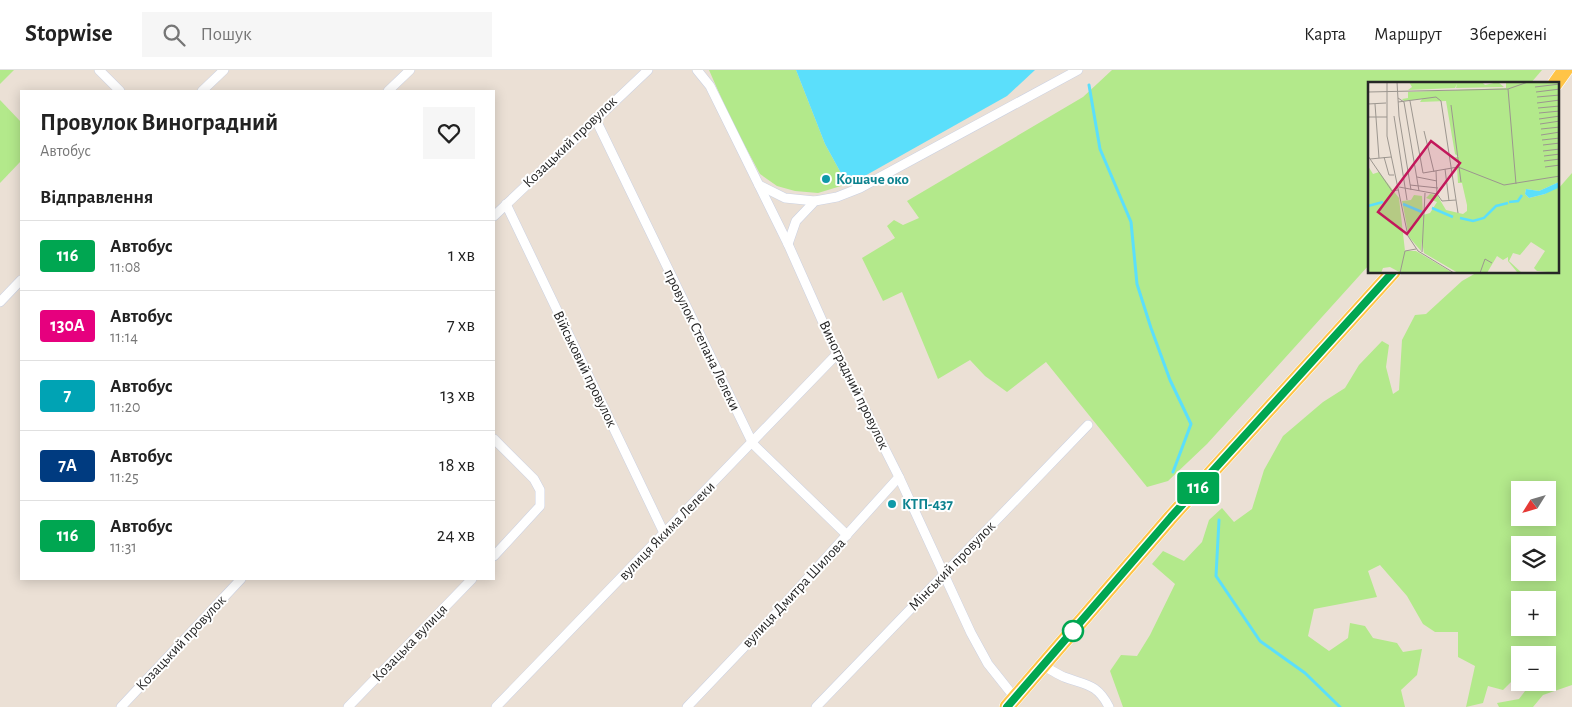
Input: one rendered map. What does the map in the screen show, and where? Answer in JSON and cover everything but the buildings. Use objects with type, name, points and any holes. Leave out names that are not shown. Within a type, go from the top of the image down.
[{"type":"main road","points":[[1556,82],[1565,70]]},
{"type":"main road","points":[[1011,702],[1171,517],[1391,274]]},
{"type":"street","points":[[100,70],[119,90]]},
{"type":"street","points":[[203,90],[224,70]]},
{"type":"street","points":[[389,90],[410,70]]},
{"type":"street","name":"Козацький провулок","points":[[495,215],[595,118],[648,70]]},
{"type":"street","name":"Виноградний провулок","points":[[697,70],[710,86],[788,244],[837,354],[898,477],[943,575],[988,664],[1011,702]]},
{"type":"street","points":[[759,185],[786,198],[816,201],[837,197],[860,188],[1078,70]]},
{"type":"street","name":"провулок Степана Лелеки","points":[[595,118],[753,444],[847,535]]},
{"type":"street","points":[[788,244],[796,221],[816,201]]},
{"type":"street","name":"Військовий провулок","points":[[506,204],[664,534]]},
{"type":"street","points":[[0,302],[20,281]]},
{"type":"street","name":"вулиця Якима Лелеки","points":[[496,707],[753,444],[837,354]]},
{"type":"street","name":"Мінський провулок","points":[[816,707],[1088,425]]},
{"type":"street","points":[[495,440],[534,479],[540,490],[540,506],[495,555]]},
{"type":"street","name":"вулиця Дмитра Шилова","points":[[687,707],[847,535],[898,477]]},
{"type":"street","name":"Козацький провулок","points":[[121,707],[240,580]]},
{"type":"street","name":"Козацька вулиця","points":[[348,707],[471,580]]},
{"type":"street","points":[[1043,666],[1065,677],[1087,683],[1104,698],[1108,707]]},
{"type":"green space","points":[[0,70],[14,70],[0,84]]},
{"type":"green space","points":[[709,70],[796,70],[825,144],[842,175],[854,182],[818,193],[795,191],[777,186],[760,174],[731,120]]},
{"type":"green space","points":[[1112,70],[1542,70],[1532,82],[1368,82],[1368,266],[1207,444],[1168,481],[1147,487],[1046,362],[1007,392],[985,376],[970,360],[938,379],[902,292],[883,301],[862,258],[895,238],[887,226],[894,220],[903,225],[919,218],[907,201],[1083,97]]},
{"type":"green space","points":[[0,100],[20,121],[20,162],[0,183]]},
{"type":"green space","points":[[1572,173],[1572,685],[1556,691],[1556,646],[1511,646],[1511,682],[1503,690],[1488,686],[1483,703],[1466,707],[1475,666],[1458,657],[1458,632],[1435,632],[1423,624],[1407,596],[1380,565],[1368,571],[1377,597],[1314,609],[1308,636],[1329,651],[1348,638],[1350,623],[1365,626],[1373,638],[1397,643],[1403,652],[1422,649],[1417,675],[1401,690],[1405,707],[1123,707],[1110,671],[1121,655],[1137,656],[1150,635],[1175,584],[1152,564],[1163,551],[1184,561],[1202,542],[1209,520],[1222,508],[1234,522],[1252,509],[1264,470],[1283,436],[1323,402],[1345,388],[1359,365],[1382,341],[1389,345],[1386,367],[1393,394],[1399,390],[1402,340],[1415,315],[1426,314],[1462,281],[1474,274],[1560,274],[1560,187]]},
{"type":"green space","points":[[1525,691],[1555,691],[1543,695],[1533,707],[1499,707],[1497,703],[1519,699]]},
{"type":"water","points":[[796,70],[1035,70],[1007,96],[854,182],[842,175],[825,144]]},
{"type":"waterway","points":[[1089,85],[1100,149],[1131,222],[1137,284],[1170,380],[1191,424],[1173,472]]},
{"type":"waterway","points":[[1219,520],[1216,576],[1260,641],[1305,673],[1340,707]]},
{"type":"bus line","name":"116","points":[[1007,707],[1171,517],[1391,274]]},
{"type":"place","name":"Кошаче око","points":[[826,179]]},
{"type":"place","name":"КТП-437","points":[[892,504]]}]
